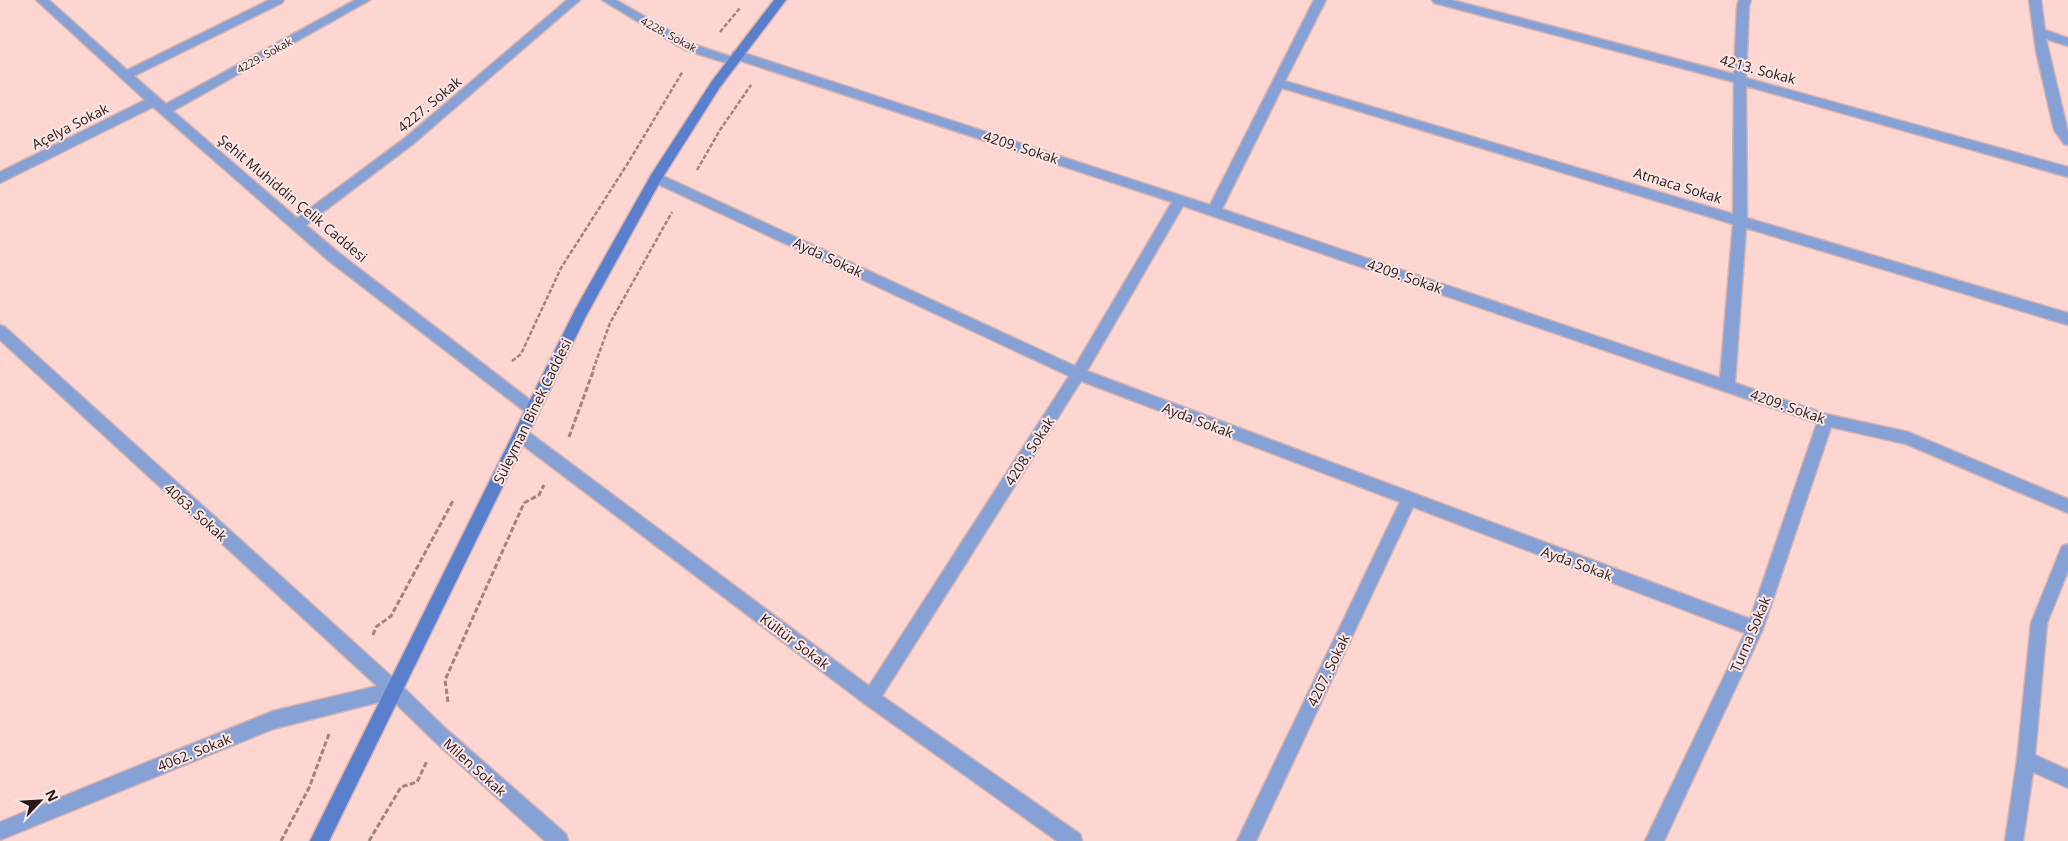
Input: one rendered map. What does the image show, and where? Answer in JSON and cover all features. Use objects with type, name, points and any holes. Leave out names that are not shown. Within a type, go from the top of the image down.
[{"type":"street","name":"Şehit Muhiddin Çelik Caddesi","points":[[42,0],[334,257],[533,410]]},
{"type":"street","points":[[127,75],[278,0]]},
{"type":"street","name":"4229. Sokak","points":[[165,110],[364,0]]},
{"type":"street","name":"4227. Sokak","points":[[297,225],[409,141],[574,0]]},
{"type":"street","name":"4228. Sokak","points":[[608,0],[689,47],[735,58]]},
{"type":"street","name":"Süleyman Binek Caddesi","points":[[319,841],[580,314],[656,178],[735,58],[768,12],[780,0]]},
{"type":"street","points":[[1214,211],[1320,0]]},
{"type":"street","name":"4213. Sokak","points":[[1438,0],[1479,5],[2068,172]]},
{"type":"street","points":[[1728,386],[1740,221],[1740,80],[1743,6],[1745,0]]},
{"type":"street","points":[[2034,0],[2060,130],[2068,140]]},
{"type":"street","points":[[2039,32],[2068,42]]},
{"type":"street","name":"4209. Sokak","points":[[735,58],[1214,211],[1826,420],[1908,438],[2068,506]]},
{"type":"street","name":"Atmaca Sokak","points":[[1278,83],[2068,319]]},
{"type":"street","name":"Açelya Sokak","points":[[0,178],[154,100]]},
{"type":"street","name":"Ayda Sokak","points":[[656,178],[1078,374],[1755,629]]},
{"type":"street","name":"4208. Sokak","points":[[871,698],[1078,374],[1180,200]]},
{"type":"street","name":"4063. Sokak","points":[[0,331],[394,690]]},
{"type":"street","name":"Turna Sokak","points":[[1654,841],[1755,629],[1826,420]]},
{"type":"street","name":"Kültür Sokak","points":[[521,435],[871,698],[1073,841]]},
{"type":"street","name":"4207. Sokak","points":[[1246,841],[1409,500]]},
{"type":"street","points":[[2014,841],[2026,760],[2039,623],[2068,551]]},
{"type":"street","name":"4062. Sokak","points":[[0,831],[273,720],[394,690]]},
{"type":"street","name":"Milen Sokak","points":[[394,690],[439,734],[559,841]]},
{"type":"street","points":[[2026,760],[2068,779]]},
{"type":"path","points":[[716,36],[741,7]]},
{"type":"path","points":[[489,376],[521,354],[561,268],[628,163],[685,68]]},
{"type":"path","points":[[694,177],[720,130],[752,84]]},
{"type":"path","points":[[568,439],[610,323],[667,220]]},
{"type":"path","points":[[449,709],[445,680],[524,503],[539,495]]},
{"type":"path","points":[[376,627],[391,616],[454,499]]},
{"type":"path","points":[[281,841],[310,788],[331,731]]},
{"type":"path","points":[[369,841],[401,787],[417,782]]}]
